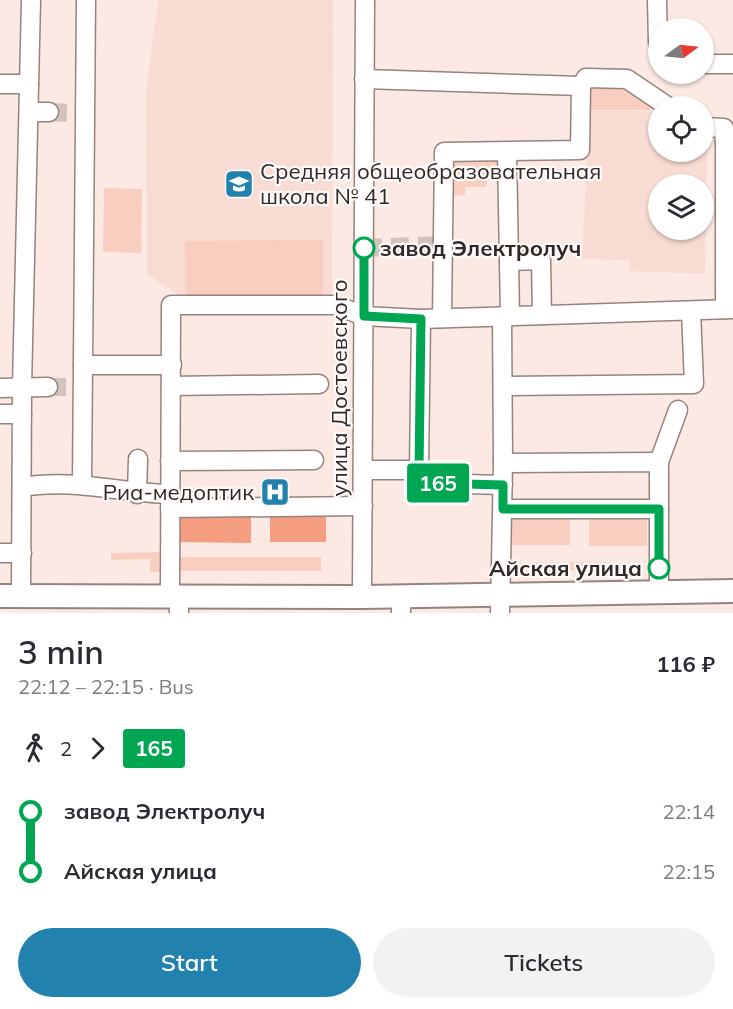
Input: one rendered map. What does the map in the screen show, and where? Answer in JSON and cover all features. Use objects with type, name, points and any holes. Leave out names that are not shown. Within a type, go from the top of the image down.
[{"type":"main road","points":[[11,597],[176,603],[362,597],[401,604],[500,604],[659,592],[733,591]]},
{"type":"street","points":[[11,597],[22,553],[22,387],[31,0]]},
{"type":"street","points":[[82,484],[77,387],[83,365],[80,113],[86,0]]},
{"type":"street","name":"улица Достоевского","points":[[362,597],[365,0]]},
{"type":"street","points":[[657,0],[657,18]]},
{"type":"street","points":[[714,64],[733,64]]},
{"type":"street","points":[[442,318],[444,152],[580,150],[582,86],[586,78],[627,79],[652,96]]},
{"type":"street","points":[[364,80],[582,86]]},
{"type":"street","points":[[0,84],[29,84]]},
{"type":"street","points":[[28,112],[50,112]]},
{"type":"street","points":[[176,603],[170,501],[171,305],[335,305],[364,316],[421,319],[729,309],[729,144],[724,128],[714,128]]},
{"type":"street","points":[[500,604],[503,509],[502,386],[509,261],[507,152]]},
{"type":"street","points":[[509,261],[541,260],[542,315]]},
{"type":"street","points":[[502,386],[694,384],[691,311]]},
{"type":"street","points":[[421,319],[419,470],[427,483],[503,485]]},
{"type":"street","points":[[83,365],[172,365]]},
{"type":"street","points":[[171,386],[319,384]]},
{"type":"street","points":[[0,388],[48,387]]},
{"type":"street","points":[[659,592],[659,462],[678,410]]},
{"type":"street","points":[[0,414],[22,414]]},
{"type":"street","points":[[137,494],[138,459]]},
{"type":"street","points":[[170,461],[314,460]]},
{"type":"street","points":[[503,463],[659,462]]},
{"type":"street","points":[[363,470],[419,470]]},
{"type":"street","points":[[22,487],[82,484],[170,501],[363,506]]},
{"type":"street","points":[[503,509],[659,509]]},
{"type":"street","points":[[0,553],[22,553]]},
{"type":"shaded area","name":"Средняя общеобразовательная школа № 41","points":[[158,0],[333,0],[332,299],[186,300],[147,274],[146,95]]},
{"type":"shaded area","points":[[626,81],[648,98],[648,110],[589,110],[589,84]]},
{"type":"shaded area","points":[[589,111],[648,111],[648,162],[707,162],[707,174],[648,174],[648,240],[706,240],[705,274],[629,271],[630,260],[582,259]]},
{"type":"shaded area","points":[[496,160],[498,180],[487,180],[486,187],[465,187],[465,195],[452,196],[453,161]]},
{"type":"shaded area","points":[[104,188],[142,189],[141,253],[103,252]]},
{"type":"shaded area","points":[[323,240],[323,297],[186,297],[185,241]]},
{"type":"shaded area","points":[[176,515],[251,515],[251,543],[176,542]]},
{"type":"shaded area","points":[[270,515],[326,515],[326,542],[270,542]]},
{"type":"shaded area","points":[[509,517],[570,518],[570,545],[509,545]]},
{"type":"shaded area","points":[[589,518],[647,518],[647,546],[589,546]]},
{"type":"shaded area","points":[[162,552],[162,572],[150,572],[150,559],[111,560],[111,553]]},
{"type":"shaded area","points":[[176,557],[321,557],[321,571],[176,571]]},
{"type":"shaded area","points":[[606,562],[606,570],[510,571],[507,563]]},
{"type":"tunnel","points":[[49,112],[75,113]]},
{"type":"tunnel","points":[[364,248],[443,245]]},
{"type":"tunnel","points":[[48,387],[72,387]]},
{"type":"bus line","name":"165","points":[[364,248],[364,316],[421,319],[419,470],[427,483],[503,485],[503,509],[659,509],[659,568]]},
{"type":"place","name":"Средняя общеобразовательная школа № 41","points":[[239,184]]},
{"type":"place","name":"завод Электролуч","points":[[364,248]]},
{"type":"place","name":"Риа-медоптик","points":[[275,492]]},
{"type":"place","name":"Айская улица","points":[[659,568]]}]
